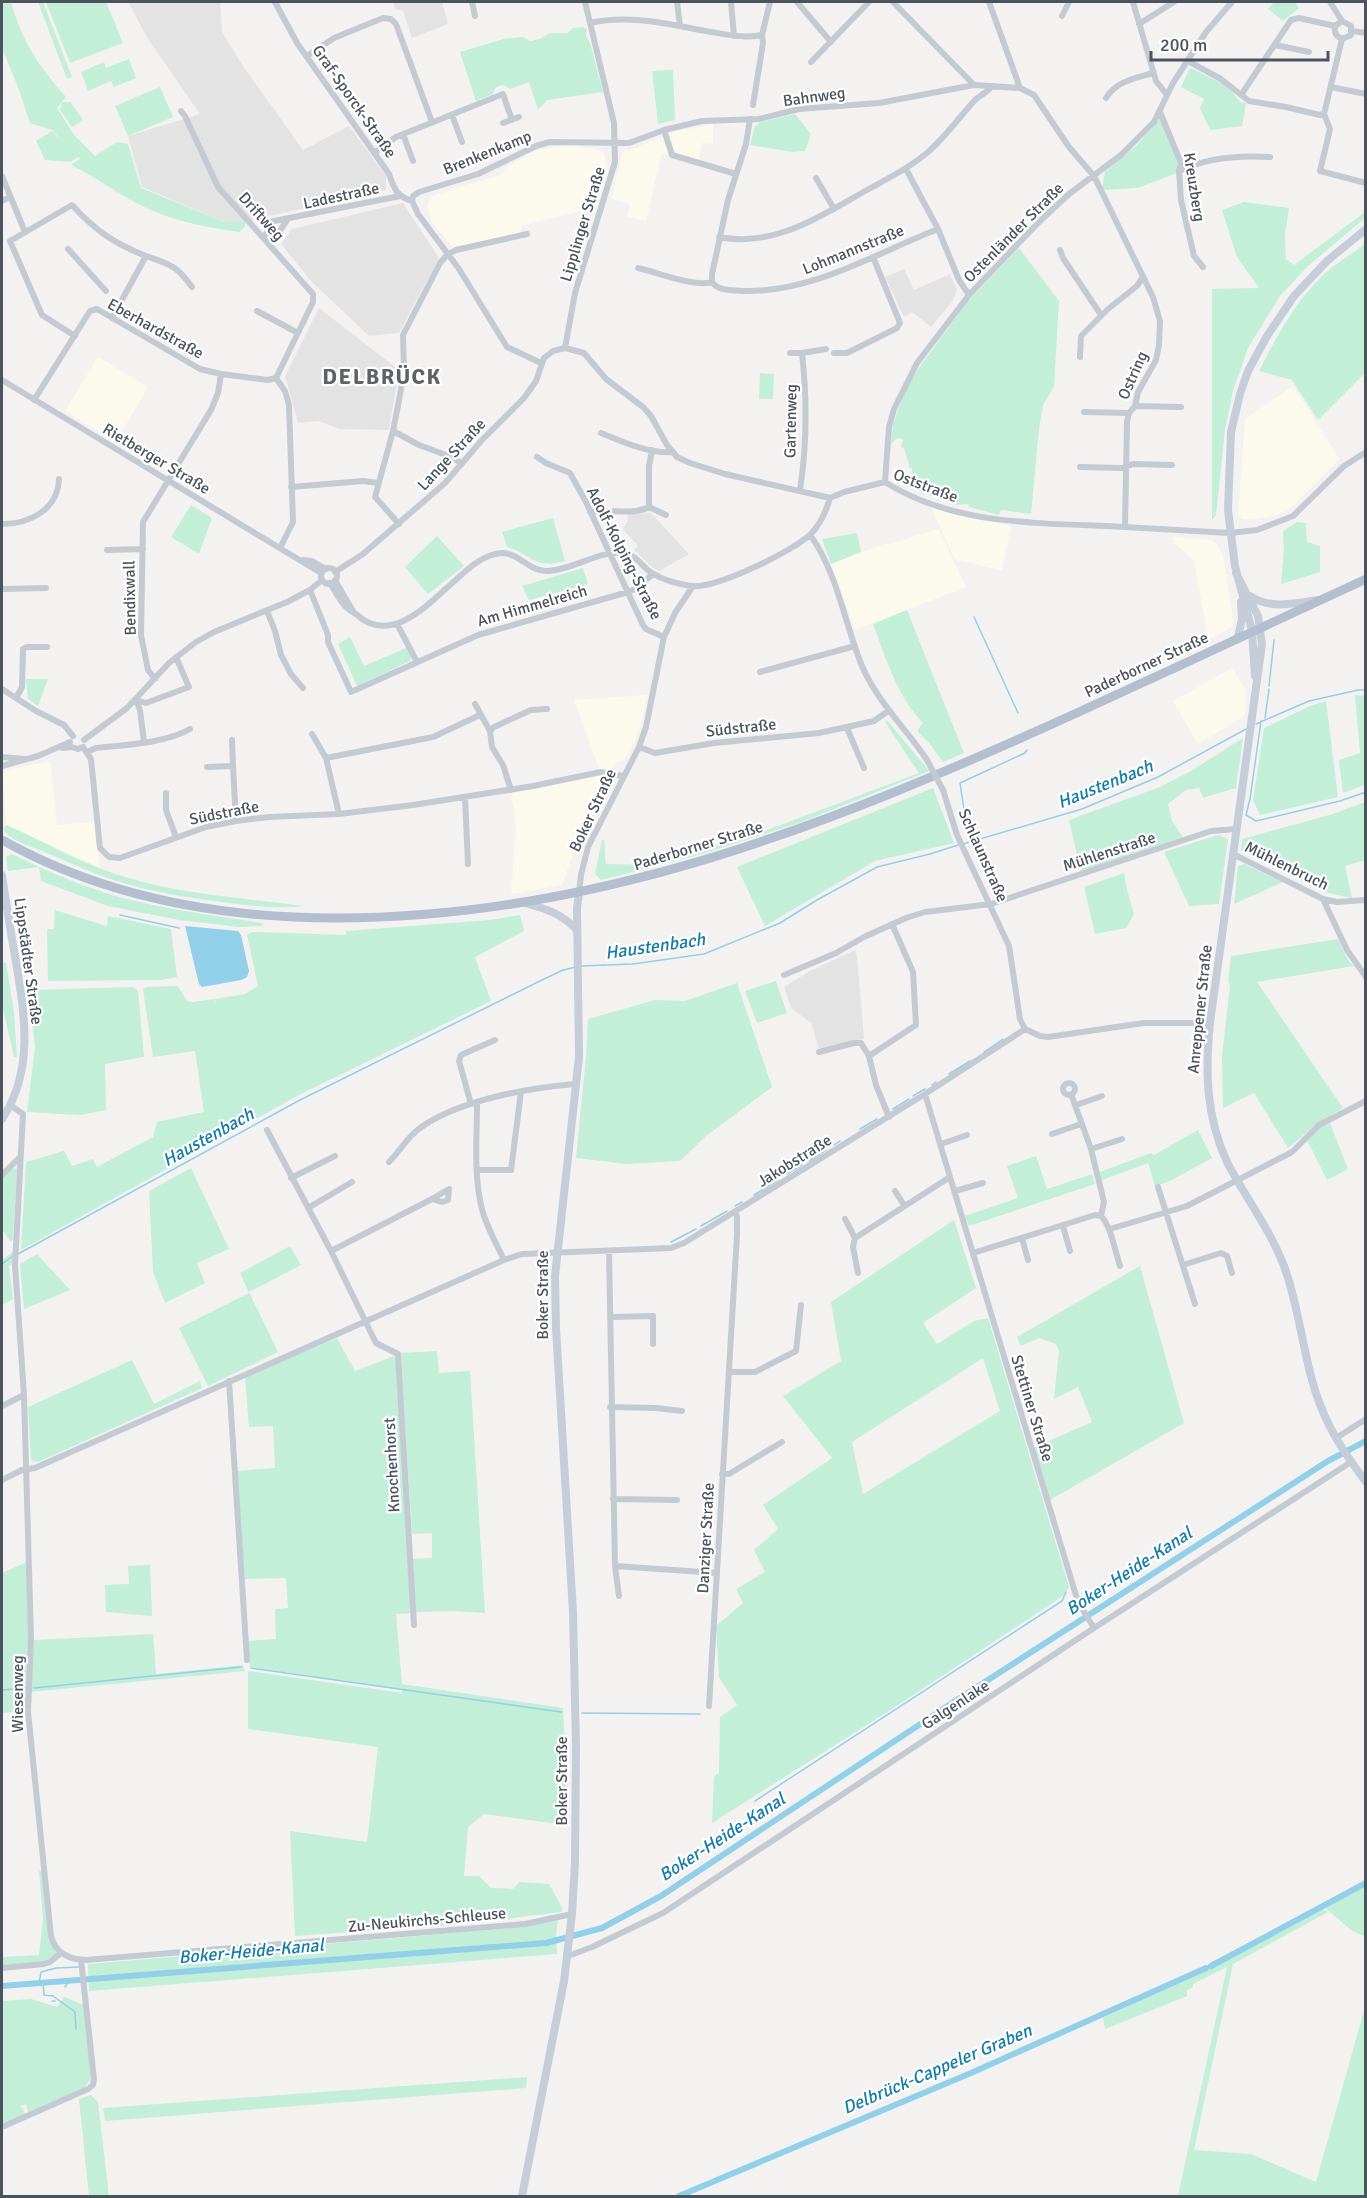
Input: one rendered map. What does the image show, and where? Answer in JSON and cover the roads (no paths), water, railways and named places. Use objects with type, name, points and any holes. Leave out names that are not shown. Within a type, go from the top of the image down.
[{"type":"main road","points":[[1238,637],[1245,594],[1236,573],[1230,533],[1228,480],[1231,432],[1240,394],[1248,371],[1267,336],[1294,296],[1327,261],[1365,229]]},
{"type":"main road","name":"Paderborner Straße","points":[[2,840],[51,865],[104,885],[165,901],[237,914],[290,918],[375,918],[461,912],[579,894],[700,863],[861,806],[991,752],[1365,579]]},
{"type":"main road","points":[[1245,594],[1272,605],[1320,600]]},
{"type":"main road","name":"Anreppener Straße","points":[[1245,594],[1249,615],[1256,629],[1256,686],[1210,1023],[1206,1070],[1210,1112],[1221,1148],[1284,1266],[1315,1390],[1336,1438],[1365,1482]]},
{"type":"main road","name":"Lippstädter Straße","points":[[2,875],[25,1029],[22,1068],[10,1105],[2,1119]]},
{"type":"main road","name":"Boker Straße","points":[[522,2196],[561,2005],[572,1916],[576,1734],[573,1612],[556,1328],[557,1253],[579,1057],[577,930],[579,894]]},
{"type":"main road","points":[[525,903],[557,913],[577,930]]},
{"type":"street","name":"Graf-Sporck-Straße","points":[[275,2],[284,21],[389,174],[394,191],[400,196]]},
{"type":"street","points":[[472,2],[475,16]]},
{"type":"street","name":"Lipplinger Straße","points":[[565,348],[575,293],[615,162],[614,123],[585,2]]},
{"type":"street","points":[[677,2],[680,26]]},
{"type":"street","points":[[731,2],[734,36]]},
{"type":"street","points":[[753,105],[763,43],[762,35],[770,2]]},
{"type":"street","points":[[798,2],[831,42]]},
{"type":"street","points":[[811,62],[869,2]]},
{"type":"street","points":[[893,2],[974,85]]},
{"type":"street","points":[[989,2],[1020,88]]},
{"type":"street","points":[[1062,16],[1069,2]]},
{"type":"street","points":[[1132,2],[1153,73],[1160,88],[1167,95]]},
{"type":"street","points":[[1139,24],[1174,2]]},
{"type":"street","name":"Ostenländer Straße","points":[[885,482],[889,427],[900,393],[916,363],[969,295],[1052,210],[1139,139],[1154,122],[1167,95],[1206,32],[1232,2]]},
{"type":"street","points":[[1333,3],[1342,21],[1348,23],[1352,31]]},
{"type":"street","points":[[307,56],[334,38],[383,18],[391,19],[396,24],[432,123]]},
{"type":"street","points":[[1241,94],[1289,23],[1295,18],[1335,26],[1342,21]]},
{"type":"street","points":[[590,23],[609,19],[644,20],[734,36],[762,35]]},
{"type":"street","points":[[1335,26],[1336,36],[1342,39],[1346,39],[1352,31]]},
{"type":"street","points":[[1352,31],[1365,33]]},
{"type":"street","points":[[1342,39],[1324,114],[1330,129],[1320,171],[1365,183]]},
{"type":"street","points":[[1275,45],[1310,52]]},
{"type":"street","points":[[1188,61],[1221,79],[1248,101],[1286,106],[1320,116],[1324,114]]},
{"type":"street","points":[[1106,98],[1111,90],[1125,81],[1153,73]]},
{"type":"street","name":"Bahnweg","points":[[614,144],[639,141],[664,130],[702,121],[773,117],[799,109],[908,98],[974,85],[1020,88]]},
{"type":"street","points":[[719,237],[728,239],[774,235],[801,227],[834,209],[906,169],[928,152],[992,86]]},
{"type":"street","points":[[1331,87],[1365,94]]},
{"type":"street","name":"Ostring","points":[[1020,88],[1034,95],[1069,147],[1094,176],[1154,297],[1160,321],[1156,360],[1138,392],[1135,406],[1129,413],[1127,422],[1125,527]]},
{"type":"street","points":[[374,153],[403,134],[503,94],[512,120]]},
{"type":"street","name":"Driftweg","points":[[181,111],[218,187],[266,234],[314,294],[313,302],[276,378]]},
{"type":"street","name":"Kreuzberg","points":[[1160,112],[1181,163],[1179,171],[1181,200],[1194,256],[1203,267]]},
{"type":"street","points":[[452,115],[462,142]]},
{"type":"street","points":[[503,123],[519,117]]},
{"type":"street","points":[[712,282],[719,237],[746,144],[750,119]]},
{"type":"street","points":[[664,130],[672,155],[736,174]]},
{"type":"street","points":[[403,134],[413,160]]},
{"type":"street","name":"Brenkenkamp","points":[[412,201],[413,196],[419,192],[478,174],[536,146],[556,141],[614,144]]},
{"type":"street","points":[[1179,171],[1218,158],[1270,157]]},
{"type":"street","points":[[906,169],[938,229],[959,280],[969,295]]},
{"type":"street","points":[[2,176],[25,232]]},
{"type":"street","points":[[816,178],[834,209]]},
{"type":"street","points":[[323,574],[333,582],[354,613],[371,624],[390,626],[421,610],[473,565],[494,555],[511,555],[545,571],[610,554],[627,553],[635,557],[653,574],[670,581],[693,586],[720,580],[750,569],[777,556],[810,535],[822,520],[830,498],[709,470],[690,463],[673,452],[646,410],[606,379],[584,353],[565,348],[549,353],[541,363],[507,346],[418,214],[412,201],[400,196]]},
{"type":"street","name":"Ladestraße","points":[[287,220],[279,232],[266,234],[269,222],[400,196]]},
{"type":"street","points":[[2,201],[10,198]]},
{"type":"street","points":[[75,336],[42,315],[10,241],[72,204],[101,234],[123,247],[175,267],[192,287]]},
{"type":"street","name":"Lohmannstraße","points":[[638,268],[694,283],[712,282],[718,288],[736,291],[764,291],[814,282],[938,229]]},
{"type":"street","points":[[399,524],[375,497],[393,431],[404,370],[403,334],[440,263],[447,255],[456,250],[527,234]]},
{"type":"street","name":"Eberhardstraße","points":[[68,249],[106,291]]},
{"type":"street","points":[[1060,250],[1101,315]]},
{"type":"street","points":[[112,318],[146,256]]},
{"type":"street","points":[[834,353],[847,353],[897,328],[900,322],[873,257]]},
{"type":"street","points":[[1080,357],[1080,336],[1101,315],[1137,286],[1143,277]]},
{"type":"street","name":"Eberhardstraße","points":[[34,400],[90,311],[97,309],[200,369],[221,375],[268,380],[276,378]]},
{"type":"street","points":[[257,311],[298,333]]},
{"type":"street","points":[[790,353],[826,349]]},
{"type":"street","name":"Gartenweg","points":[[800,490],[803,471],[805,408],[802,353]]},
{"type":"street","name":"Lange Straße","points":[[335,572],[363,554],[445,483],[482,440],[524,398],[536,381],[541,363]]},
{"type":"street","name":"Bendixwall","points":[[154,679],[148,670],[141,635],[143,522],[211,410],[218,393],[221,375]]},
{"type":"street","points":[[276,378],[285,391],[289,405],[293,522],[280,548]]},
{"type":"street","name":"Rietberger Straße","points":[[2,380],[323,574]]},
{"type":"street","points":[[1135,406],[1181,407]]},
{"type":"street","points":[[1084,412],[1129,413]]},
{"type":"street","points":[[393,431],[419,445],[454,458],[462,464]]},
{"type":"street","points":[[601,433],[625,444],[673,452]]},
{"type":"street","points":[[649,507],[649,466],[652,450]]},
{"type":"street","name":"Oststraße","points":[[830,498],[844,492],[885,482],[897,490],[944,507],[1001,520],[1230,533],[1257,530],[1293,516],[1344,466],[1365,452]]},
{"type":"street","name":"Adolf-Kolping-Straße","points":[[537,457],[570,473],[646,629],[664,637]]},
{"type":"street","points":[[1080,467],[1122,468],[1127,465],[1172,465]]},
{"type":"street","points":[[2,524],[18,524],[45,512],[59,489],[59,479]]},
{"type":"street","points":[[291,487],[363,481],[379,483]]},
{"type":"street","points":[[591,512],[600,510],[642,511],[649,507]]},
{"type":"street","points":[[649,507],[666,515]]},
{"type":"street","name":"Schlaunstraße","points":[[810,535],[830,574],[869,681],[888,711],[927,760],[943,790],[959,839],[1009,946],[1020,1019],[1025,1029]]},
{"type":"street","name":"Bendixwall","points":[[107,550],[142,549]]},
{"type":"street","points":[[2,766],[78,743],[136,700],[176,657],[205,636],[267,612],[310,590],[330,568],[335,572],[333,582]]},
{"type":"street","name":"Am Himmelreich","points":[[310,590],[328,635],[328,642],[351,692],[478,635],[628,592],[653,574]]},
{"type":"street","name":"Boker Straße","points":[[579,894],[588,847],[639,747],[650,713],[664,637],[675,613],[693,586]]},
{"type":"street","points":[[2,589],[46,588]]},
{"type":"street","points":[[267,612],[281,655],[291,674],[303,688]]},
{"type":"street","points":[[397,624],[417,662]]},
{"type":"street","points":[[760,672],[855,646]]},
{"type":"street","points":[[15,698],[22,687],[23,649],[47,647]]},
{"type":"street","points":[[136,700],[146,703],[189,687],[176,657]]},
{"type":"street","points":[[2,689],[36,711],[64,724],[78,743],[96,748],[144,742],[190,729]]},
{"type":"street","points":[[136,700],[140,710],[144,742]]},
{"type":"street","points":[[475,704],[490,731],[492,747],[503,765],[511,790]]},
{"type":"street","points":[[490,731],[494,726],[531,710],[547,709]]},
{"type":"street","name":"Südstraße","points":[[639,747],[655,753],[714,743],[819,733],[874,721],[888,711]]},
{"type":"street","points":[[326,758],[433,737],[480,715]]},
{"type":"street","points":[[847,728],[864,768]]},
{"type":"street","points":[[312,734],[326,758],[339,814]]},
{"type":"street","points":[[232,740],[237,821]]},
{"type":"street","name":"Südstraße","points":[[78,743],[91,759],[99,842],[103,852],[109,857],[120,858],[206,827],[237,821],[339,814],[511,790],[601,772],[623,776]]},
{"type":"street","points":[[2,758],[25,759]]},
{"type":"street","points":[[207,767],[233,766]]},
{"type":"street","points":[[166,793],[166,810],[177,837]]},
{"type":"street","points":[[465,797],[468,864]]},
{"type":"street","name":"Mühlenstraße","points":[[784,975],[836,953],[892,924],[925,912],[991,904],[1211,831],[1236,829]]},
{"type":"street","name":"Mühlenbruch","points":[[1233,854],[1323,899],[1337,902],[1365,900]]},
{"type":"street","points":[[1323,899],[1347,950],[1365,976]]},
{"type":"street","points":[[868,1056],[916,1025],[913,972],[892,924]]},
{"type":"street","points":[[1025,1029],[1033,1034],[1048,1037],[1165,1021],[1210,1023]]},
{"type":"street","name":"Jakobstraße","points":[[557,1253],[671,1248],[684,1243],[889,1117],[1025,1029]]},
{"type":"street","points":[[495,1040],[461,1055],[459,1061],[474,1104],[479,1197],[484,1216],[504,1260]]},
{"type":"street","points":[[819,1052],[859,1042],[868,1056],[876,1085],[889,1117]]},
{"type":"street","points":[[389,1162],[418,1129],[456,1108],[520,1092],[575,1084]]},
{"type":"street","points":[[477,1170],[511,1170],[520,1092]]},
{"type":"street","name":"Stettiner Straße","points":[[925,1094],[1082,1611],[1092,1625]]},
{"type":"street","points":[[1071,1094],[1091,1149],[1104,1202],[1101,1216]]},
{"type":"street","points":[[1076,1105],[1102,1096]]},
{"type":"street","points":[[1110,1229],[1187,1206],[1293,1152],[1319,1125],[1365,1101]]},
{"type":"street","name":"Wiesenweg","points":[[10,1105],[24,1114],[15,1265],[24,1395],[31,1639],[28,1712],[51,1936],[55,1947],[61,1953]]},
{"type":"street","points":[[1052,1134],[1081,1124]]},
{"type":"street","points":[[267,1130],[365,1321]]},
{"type":"street","points":[[941,1144],[967,1135]]},
{"type":"street","points":[[1091,1149],[1122,1139]]},
{"type":"street","points":[[2,1174],[21,1156]]},
{"type":"street","points":[[291,1178],[335,1156]]},
{"type":"street","points":[[855,1238],[950,1177]]},
{"type":"street","points":[[308,1208],[352,1182]]},
{"type":"street","points":[[955,1191],[982,1183]]},
{"type":"street","points":[[1158,1187],[1195,1304]]},
{"type":"street","points":[[895,1191],[904,1205]]},
{"type":"street","points":[[331,1251],[432,1198]]},
{"type":"street","name":"Danziger Straße","points":[[709,1706],[737,1235],[735,1212]]},
{"type":"street","points":[[974,1253],[1095,1215],[1101,1216],[1110,1229],[1120,1266]]},
{"type":"street","points":[[845,1219],[855,1238],[853,1247],[858,1273]]},
{"type":"street","points":[[1063,1226],[1070,1251]]},
{"type":"street","points":[[1022,1238],[1028,1260]]},
{"type":"street","points":[[609,1251],[610,1407],[615,1566],[619,1596]]},
{"type":"street","points":[[2,1480],[26,1469],[35,1468],[504,1260],[522,1254],[557,1253]]},
{"type":"street","points":[[1183,1265],[1221,1253],[1227,1256],[1232,1273]]},
{"type":"street","points":[[729,1372],[755,1372],[796,1351],[801,1305]]},
{"type":"street","points":[[610,1317],[653,1316],[653,1344]]},
{"type":"street","name":"Knochenhorst","points":[[365,1321],[375,1343],[398,1354],[414,1625]]},
{"type":"street","points":[[229,1381],[247,1660]]},
{"type":"street","points":[[2,1406],[24,1395]]},
{"type":"street","points":[[610,1407],[656,1408],[682,1412]]},
{"type":"street","points":[[1336,1438],[1365,1419]]},
{"type":"street","points":[[722,1474],[729,1474],[782,1442]]},
{"type":"street","name":"Galgenlake","points":[[568,1952],[592,1947],[663,1913],[1346,1455]]},
{"type":"street","points":[[613,1499],[677,1500]]},
{"type":"street","points":[[615,1566],[717,1573]]},
{"type":"street","name":"Zu-Neukirchs-Schleuse","points":[[61,1953],[82,1968],[525,1924],[572,1916]]},
{"type":"street","points":[[2,1968],[44,1964],[61,1953]]},
{"type":"street","points":[[2,2127],[93,2085],[82,1968]]},
{"type":"water","points":[[185,926],[238,931],[241,935],[249,971],[247,977],[202,987],[199,984]]},
{"type":"waterway","points":[[974,617],[1018,713]]},
{"type":"waterway","points":[[1269,686],[1274,640]]},
{"type":"waterway","points":[[1265,718],[1269,689]]},
{"type":"waterway","name":"Haustenbach","points":[[1256,724],[1309,701],[1366,690]]},
{"type":"waterway","points":[[1261,721],[1246,815],[1256,821],[1340,801],[1366,792]]},
{"type":"waterway","name":"Haustenbach","points":[[963,844],[1082,809],[1158,777],[1246,729]]},
{"type":"waterway","points":[[966,823],[960,783],[1025,753],[1027,750]]},
{"type":"waterway","name":"Haustenbach","points":[[580,966],[633,964],[704,954],[780,923],[877,867],[958,845]]},
{"type":"waterway","points":[[120,915],[179,928]]},
{"type":"waterway","name":"Haustenbach","points":[[18,1254],[300,1100],[542,980],[563,970],[576,967]]},
{"type":"waterway","points":[[984,1052],[1003,1039]]},
{"type":"waterway","points":[[949,1074],[970,1061]]},
{"type":"waterway","points":[[932,1085],[936,1082]]},
{"type":"waterway","points":[[913,1096],[925,1089]]},
{"type":"waterway","points":[[893,1109],[909,1099]]},
{"type":"waterway","points":[[860,1129],[877,1119]]},
{"type":"waterway","points":[[834,1145],[840,1141]]},
{"type":"waterway","points":[[809,1161],[826,1150]]},
{"type":"waterway","points":[[787,1174],[802,1165]]},
{"type":"waterway","points":[[754,1195],[778,1180]]},
{"type":"waterway","points":[[735,1206],[742,1202]]},
{"type":"waterway","points":[[701,1226],[727,1211]]},
{"type":"waterway","points":[[671,1242],[696,1229]]},
{"type":"waterway","name":"Haustenbach","points":[[2,1264],[13,1256]]},
{"type":"waterway","name":"Boker-Heide-Kanal","points":[[2,1986],[546,1943],[602,1928],[661,1896],[946,1707],[1328,1461],[1366,1441]]},
{"type":"waterway","points":[[755,1801],[1062,1601],[1066,1592]]},
{"type":"waterway","points":[[34,1688],[241,1667]]},
{"type":"waterway","points":[[251,1668],[561,1712]]},
{"type":"waterway","points":[[2,1690],[26,1688]]},
{"type":"waterway","points":[[582,1713],[700,1714]]},
{"type":"waterway","name":"Delbrück-Cappeler Graben","points":[[1211,1966],[1366,1883]]},
{"type":"waterway","points":[[39,1983],[41,1972],[56,1968],[79,1967]]},
{"type":"waterway","name":"Delbrück-Cappeler Graben","points":[[679,2196],[971,2073],[1206,1968]]},
{"type":"waterway","name":"Boker-Heide-Kanal","points":[[65,1987],[69,1981]]},
{"type":"waterway","points":[[43,1983],[44,1995],[53,1996],[75,2012],[76,2029]]},
{"type":"district","name":"DELBRÜCK","points":[[382,376]]}]
